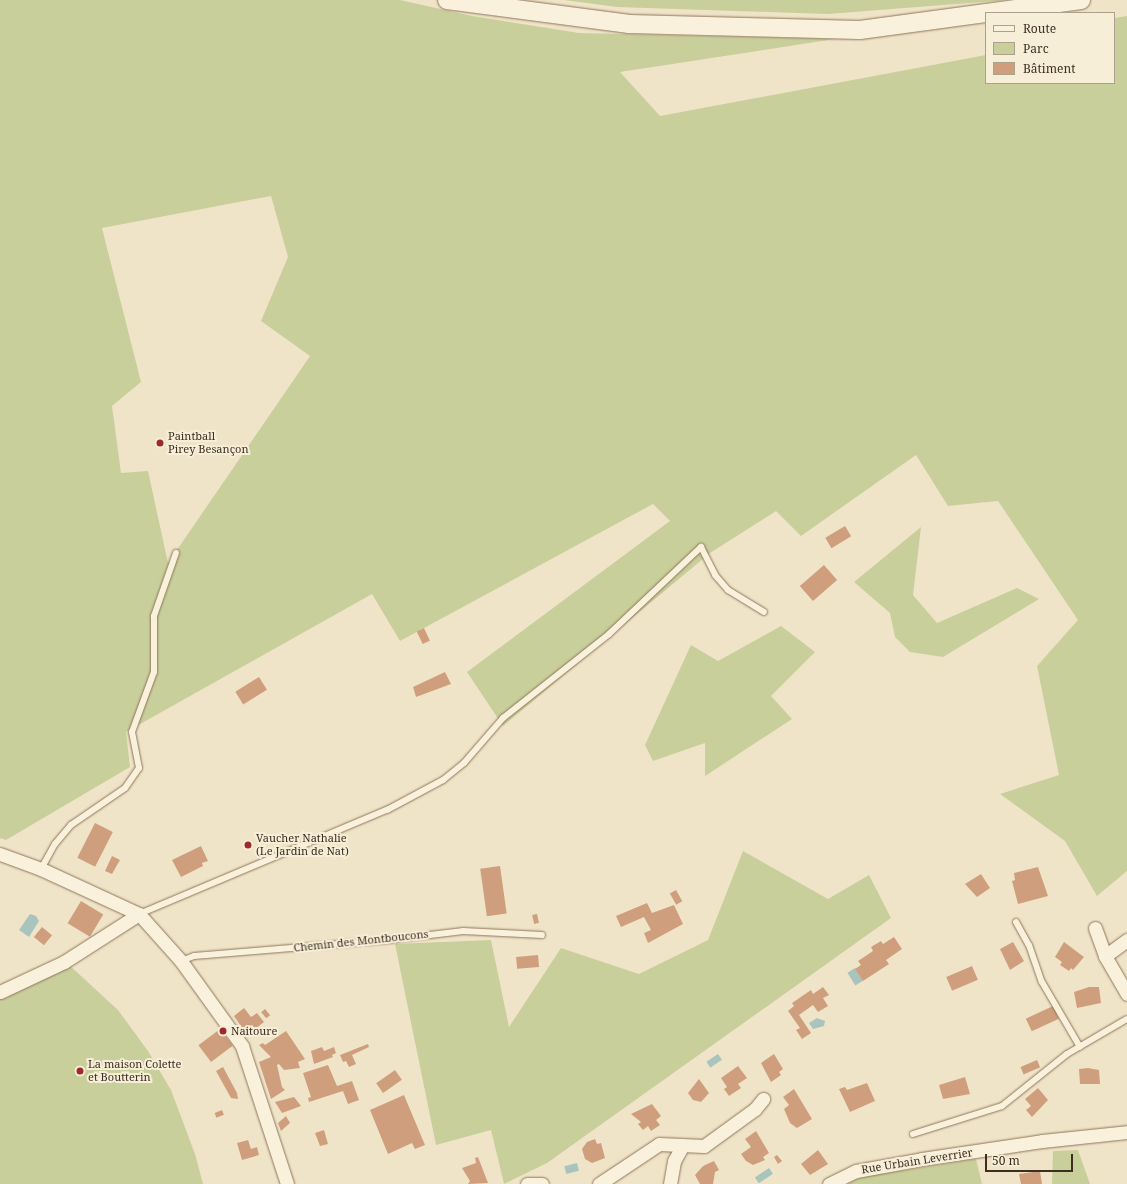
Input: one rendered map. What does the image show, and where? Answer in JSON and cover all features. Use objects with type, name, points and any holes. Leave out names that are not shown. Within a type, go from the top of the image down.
[{"type":"main road","points":[[447,0],[629,24],[860,30],[985,13]]},
{"type":"main road","points":[[993,12],[1081,0]]},
{"type":"street","points":[[0,854],[41,869],[139,914],[181,961],[242,1046],[287,1184]]},
{"type":"street","points":[[0,992],[64,962],[139,914]]},
{"type":"street","points":[[1095,928],[1105,956],[1127,994]]},
{"type":"street","points":[[1105,956],[1127,940]]},
{"type":"street","points":[[599,1184],[659,1144],[704,1146],[755,1109],[763,1099]]},
{"type":"street","name":"Rue Urbain Leverrier","points":[[829,1184],[856,1171],[1042,1142],[1127,1132]]},
{"type":"street","points":[[670,1184],[674,1161],[683,1145]]},
{"type":"street","points":[[527,1184],[542,1184]]},
{"type":"lane","points":[[139,914],[387,810],[444,780],[464,763],[503,718],[609,634],[702,547],[715,574],[728,590],[764,612]]},
{"type":"lane","points":[[41,869],[55,844],[71,826],[125,788],[139,768],[132,732],[154,672],[154,616],[176,554]]},
{"type":"lane","points":[[1016,922],[1029,945],[1042,982],[1080,1047]]},
{"type":"lane","name":"Chemin des Montboucons","points":[[181,961],[194,956],[388,940],[463,931],[542,935]]},
{"type":"lane","points":[[913,1134],[1002,1106],[1067,1054],[1127,1019]]},
{"type":"green space","points":[[0,0],[400,0],[472,16],[579,33],[835,39],[620,72],[660,116],[985,55],[985,84],[1115,84],[1115,18],[1127,16],[1127,871],[1097,896],[1065,841],[1000,794],[1059,775],[1037,666],[1078,620],[998,501],[948,506],[916,455],[801,536],[776,511],[710,553],[503,726],[467,672],[670,521],[653,504],[400,641],[372,594],[126,732],[130,767],[6,840],[0,838]],"holes":[[[271,196],[288,257],[261,321],[310,356],[168,563],[148,471],[121,473],[112,406],[141,382],[102,228]]]},
{"type":"green space","points":[[564,0],[1008,0],[828,14],[617,7]]},
{"type":"green space","points":[[921,527],[913,595],[937,623],[1017,588],[1039,599],[943,657],[910,652],[895,637],[890,613],[854,582]]},
{"type":"green space","points":[[781,626],[815,652],[771,696],[792,719],[705,776],[705,743],[653,761],[645,745],[691,645],[718,661]]},
{"type":"green space","points":[[743,851],[828,899],[869,875],[891,918],[547,1163],[504,1184],[491,1130],[436,1145],[395,944],[491,940],[509,1027],[561,948],[639,974],[708,940]]},
{"type":"green space","name":"La maison Colette et Boutterin","points":[[68,964],[118,1010],[148,1051],[171,1090],[195,1154],[203,1184],[0,1184],[0,999]]},
{"type":"green space","points":[[1078,1150],[1090,1184],[1052,1184],[1053,1151]]},
{"type":"green space","points":[[976,1159],[982,1184],[847,1184],[862,1177]]},
{"type":"water","points":[[30,914],[36,916],[39,921],[29,937],[19,930]]},
{"type":"water","points":[[855,968],[863,981],[855,985],[847,973]]},
{"type":"water","points":[[817,1018],[825,1021],[824,1026],[813,1029],[809,1023]]},
{"type":"water","points":[[718,1054],[722,1060],[710,1068],[706,1062]]},
{"type":"water","points":[[577,1163],[579,1171],[566,1174],[564,1166]]},
{"type":"water","points":[[769,1168],[773,1174],[759,1183],[755,1178]]},
{"type":"building","points":[[845,526],[851,536],[831,548],[825,538]]},
{"type":"building","points":[[824,565],[837,580],[813,601],[800,586]]},
{"type":"building","points":[[424,628],[430,641],[423,644],[417,631]]},
{"type":"building","points":[[445,672],[451,684],[416,697],[413,687]]},
{"type":"building","points":[[259,677],[267,690],[243,705],[235,692]]},
{"type":"building","points":[[95,823],[113,832],[95,867],[77,858]]},
{"type":"building","points":[[201,846],[208,861],[202,863],[203,866],[181,877],[172,860]]},
{"type":"building","points":[[112,856],[120,860],[112,874],[105,871]]},
{"type":"building","points":[[500,866],[507,914],[487,916],[480,869]]},
{"type":"building","points":[[1038,867],[1048,896],[1018,904],[1012,881],[1015,880],[1014,873]]},
{"type":"building","points":[[981,874],[990,888],[977,897],[965,884]]},
{"type":"building","points":[[676,890],[682,901],[676,905],[670,893]]},
{"type":"building","points":[[81,901],[103,914],[90,937],[68,923]]},
{"type":"building","points":[[647,903],[652,913],[674,905],[683,924],[648,943],[644,933],[651,930],[644,917],[621,927],[616,916]]},
{"type":"building","points":[[537,914],[539,923],[534,924],[532,915]]},
{"type":"building","points":[[42,927],[52,935],[44,945],[34,937]]},
{"type":"building","points":[[894,937],[902,949],[886,960],[889,964],[863,981],[855,969],[861,965],[858,961],[873,951],[871,947],[881,941],[883,944]]},
{"type":"building","points":[[1013,942],[1024,961],[1010,970],[1000,949]]},
{"type":"building","points":[[1064,942],[1084,957],[1073,970],[1071,968],[1069,971],[1060,965],[1062,962],[1055,957]]},
{"type":"building","points":[[538,955],[539,967],[517,969],[516,957]]},
{"type":"building","points":[[972,966],[978,980],[952,991],[946,977]]},
{"type":"building","points":[[823,987],[829,995],[823,998],[828,1006],[818,1012],[813,1005],[799,1015],[811,1033],[802,1039],[796,1030],[800,1028],[788,1011],[794,1006],[792,1003],[811,990],[813,994]]},
{"type":"building","points":[[1089,987],[1099,987],[1101,1003],[1077,1008],[1074,992]]},
{"type":"building","points":[[1053,1006],[1059,1019],[1032,1031],[1026,1019]]},
{"type":"building","points":[[244,1008],[251,1017],[257,1013],[264,1022],[247,1035],[234,1016]]},
{"type":"building","points":[[265,1009],[270,1015],[266,1018],[261,1012]]},
{"type":"building","points":[[220,1029],[233,1046],[211,1062],[198,1045]]},
{"type":"building","points":[[286,1031],[305,1059],[298,1062],[300,1068],[284,1070],[279,1064],[277,1065],[282,1087],[285,1090],[271,1099],[259,1062],[271,1057],[259,1045],[263,1043],[265,1045]]},
{"type":"building","points":[[368,1044],[369,1047],[352,1055],[356,1064],[349,1067],[346,1061],[343,1062],[340,1055]]},
{"type":"building","points":[[322,1047],[324,1051],[334,1047],[336,1053],[332,1055],[333,1057],[314,1064],[311,1051]]},
{"type":"building","points":[[774,1054],[783,1069],[779,1072],[781,1075],[771,1082],[761,1063]]},
{"type":"building","points":[[1037,1060],[1040,1067],[1024,1074],[1020,1067]]},
{"type":"building","points":[[328,1065],[337,1086],[352,1081],[359,1100],[348,1104],[343,1091],[309,1102],[308,1098],[311,1097],[303,1073]]},
{"type":"building","points":[[738,1066],[747,1078],[738,1084],[741,1088],[729,1096],[724,1089],[727,1087],[721,1078]]},
{"type":"building","points":[[223,1067],[237,1093],[238,1099],[231,1098],[216,1071]]},
{"type":"building","points":[[1088,1068],[1099,1070],[1100,1084],[1080,1084],[1079,1069]]},
{"type":"building","points":[[395,1070],[402,1080],[383,1093],[376,1083]]},
{"type":"building","points":[[965,1077],[970,1094],[943,1099],[939,1085]]},
{"type":"building","points":[[699,1079],[709,1093],[701,1102],[693,1100],[688,1093]]},
{"type":"building","points":[[867,1083],[875,1101],[850,1112],[839,1089],[845,1087],[847,1090]]},
{"type":"building","points":[[1038,1088],[1048,1100],[1032,1117],[1026,1110],[1031,1106],[1025,1099]]},
{"type":"building","points":[[794,1089],[812,1119],[797,1128],[790,1123],[784,1109],[789,1105],[783,1097]]},
{"type":"building","points":[[404,1095],[425,1145],[415,1149],[412,1143],[388,1154],[370,1110]]},
{"type":"building","points":[[294,1097],[301,1106],[282,1113],[275,1102]]},
{"type":"building","points":[[652,1104],[661,1116],[656,1120],[660,1125],[651,1131],[648,1126],[643,1130],[638,1124],[641,1122],[631,1114]]},
{"type":"building","points":[[222,1110],[224,1115],[216,1118],[215,1113]]},
{"type":"building","points":[[286,1116],[290,1123],[281,1131],[278,1123]]},
{"type":"building","points":[[324,1130],[328,1144],[320,1146],[315,1133]]},
{"type":"building","points":[[756,1131],[769,1153],[763,1157],[765,1160],[753,1165],[746,1161],[741,1154],[751,1147],[745,1139]]},
{"type":"building","points":[[595,1139],[597,1144],[601,1143],[605,1158],[592,1163],[585,1159],[582,1149],[587,1142]]},
{"type":"building","points":[[248,1140],[251,1149],[257,1147],[259,1155],[242,1160],[237,1143]]},
{"type":"building","points":[[818,1150],[828,1164],[810,1175],[801,1164]]},
{"type":"building","points":[[777,1155],[782,1161],[778,1164],[774,1157]]},
{"type":"building","points":[[478,1157],[488,1183],[468,1184],[470,1181],[462,1168],[476,1163],[475,1158]]},
{"type":"building","points":[[714,1161],[719,1170],[715,1172],[713,1184],[700,1184],[695,1175],[703,1166]]},
{"type":"building","points":[[1040,1171],[1042,1184],[1021,1184],[1019,1174]]},
{"type":"place","name":"Paintball Pirey Besançon","points":[[160,443]]},
{"type":"place","name":"Vaucher Nathalie (Le Jardin de Nat)","points":[[248,845]]},
{"type":"place","name":"Naitoure","points":[[223,1031]]},
{"type":"place","name":"La maison Colette et Boutterin","points":[[80,1071]]}]
